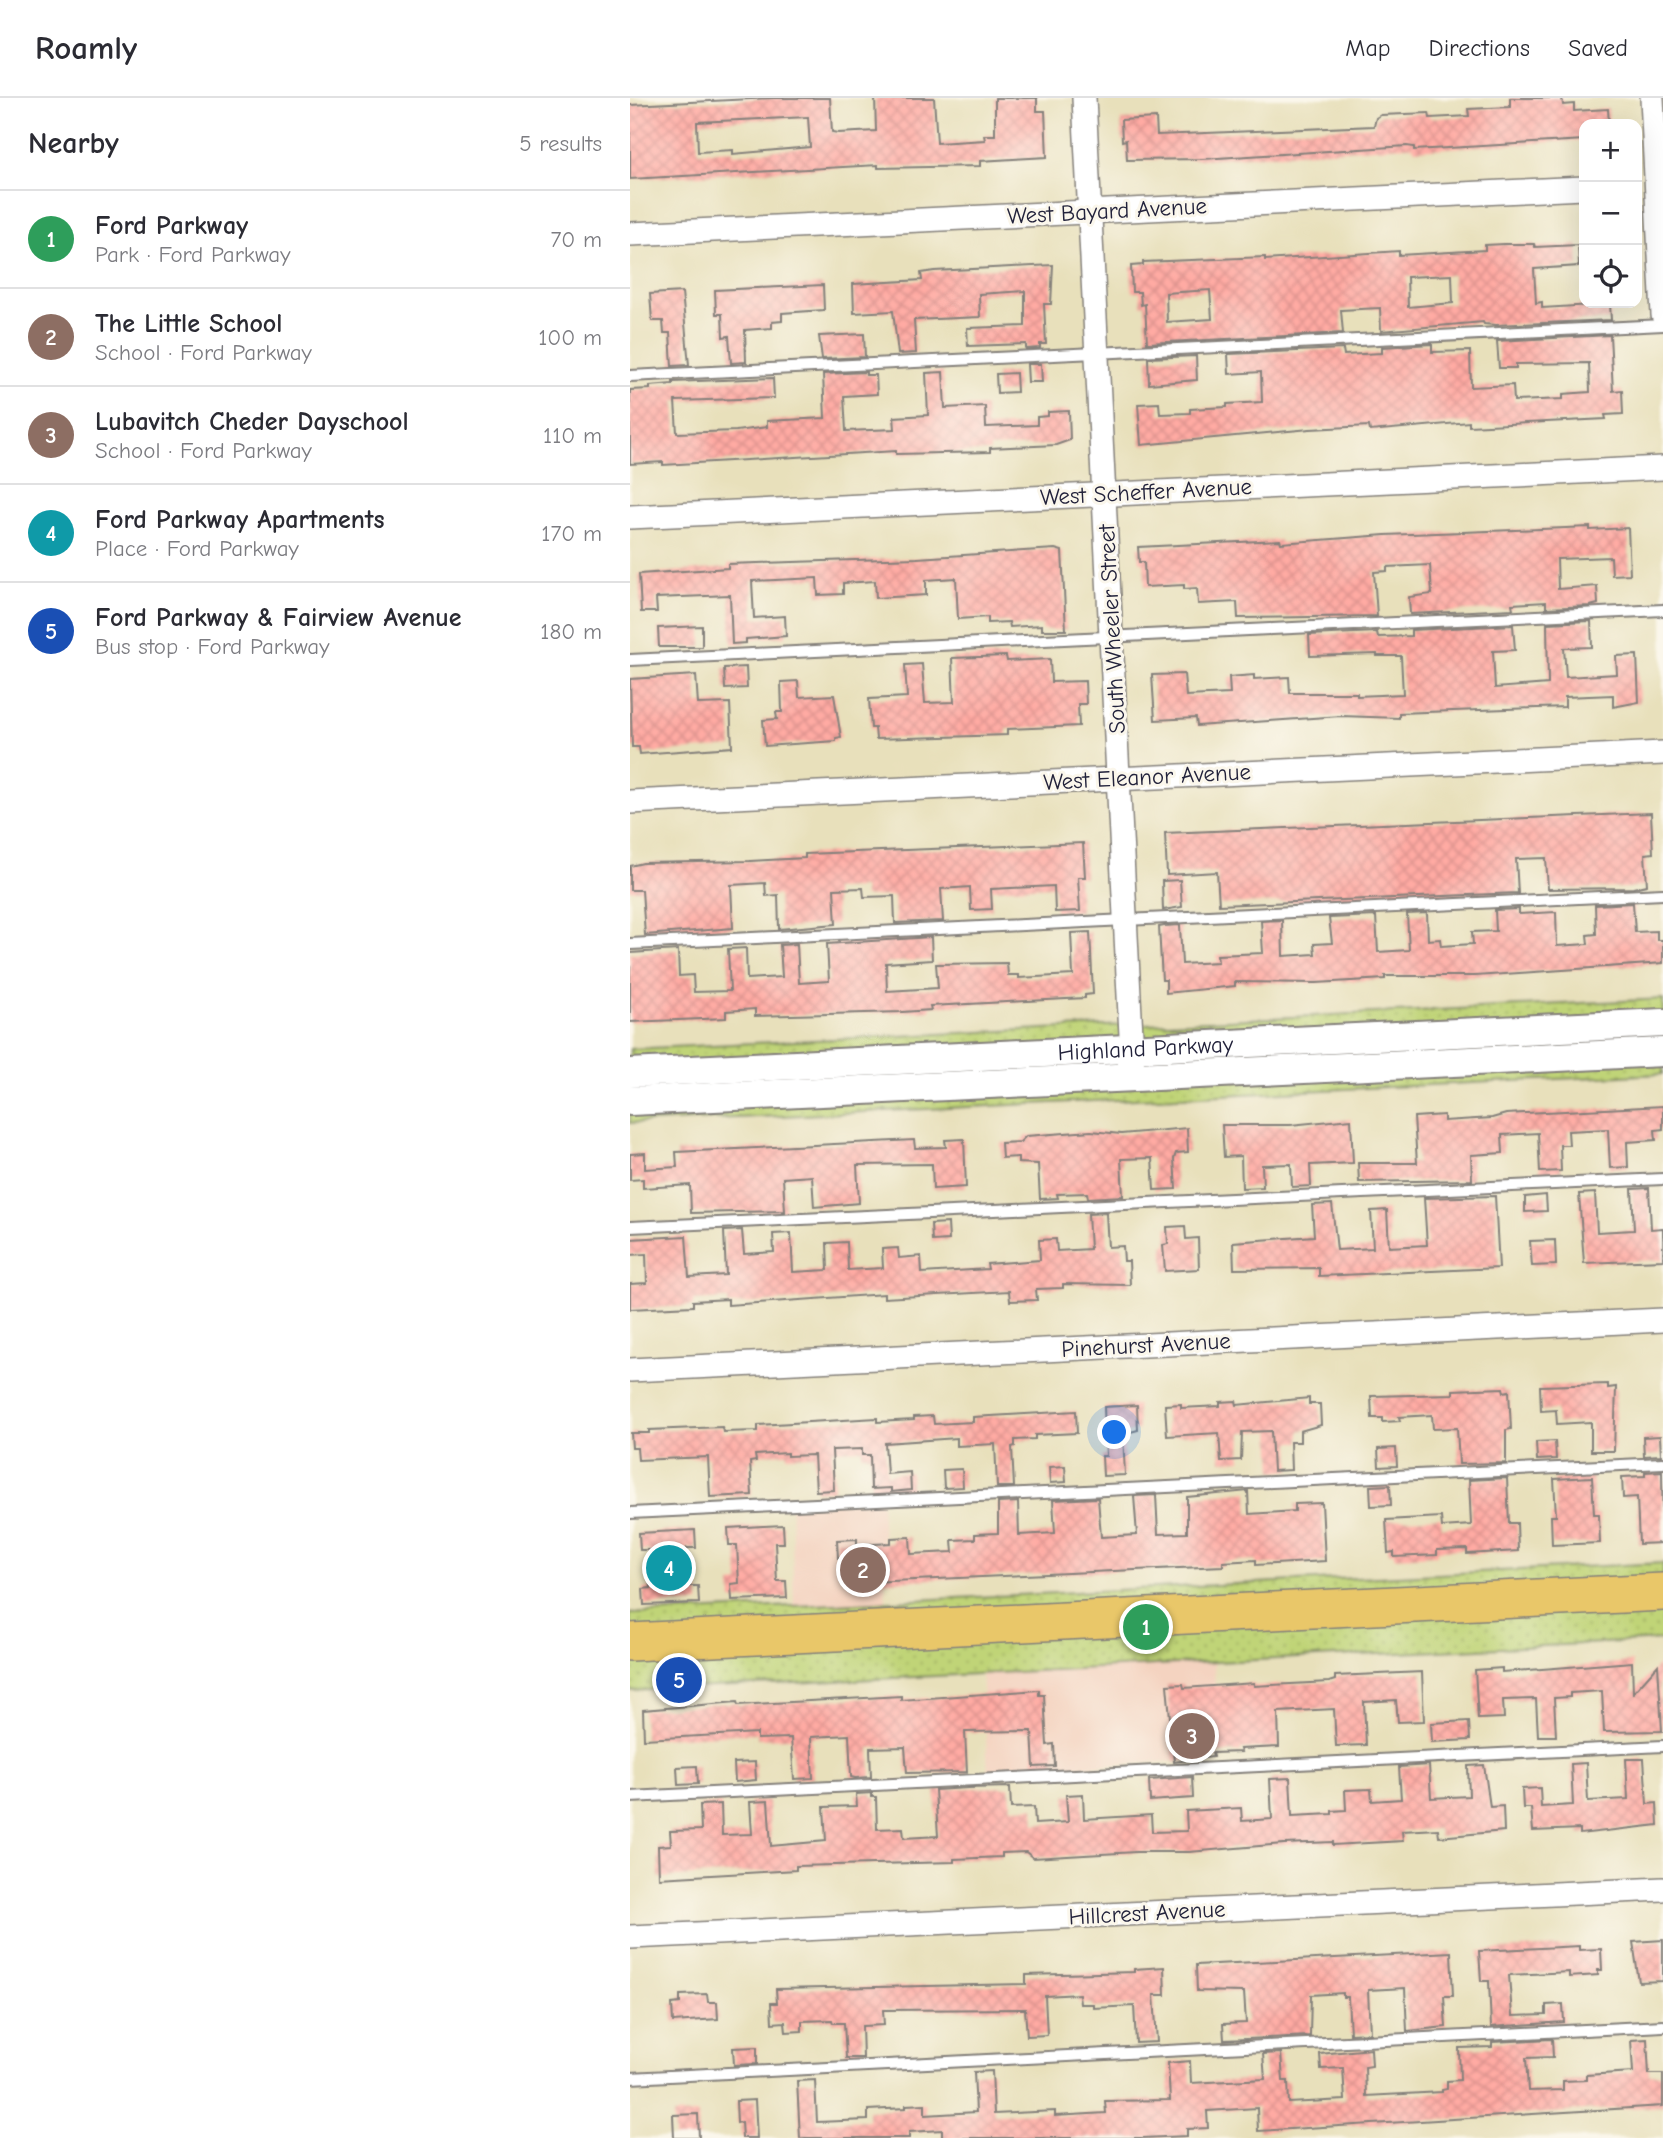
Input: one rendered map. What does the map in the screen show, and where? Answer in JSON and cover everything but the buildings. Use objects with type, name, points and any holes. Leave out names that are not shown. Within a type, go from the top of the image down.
[{"type":"main road","points":[[630,1642],[1663,1592]]},
{"type":"main road","points":[[630,1663],[1663,1614]]},
{"type":"street","name":"South Wheeler Street","points":[[1084,98],[1133,1062]]},
{"type":"street","points":[[1652,98],[1652,185],[1663,315]]},
{"type":"street","name":"West Bayard Avenue","points":[[630,234],[1579,188]]},
{"type":"street","name":"West Scheffer Avenue","points":[[630,517],[1663,468]]},
{"type":"street","name":"West Eleanor Avenue","points":[[630,802],[1663,753]]},
{"type":"street","name":"Highland Parkway","points":[[630,1101],[1663,1023]]},
{"type":"street","name":"Highland Parkway","points":[[630,1073],[1663,1052]]},
{"type":"street","name":"Pinehurst Avenue","points":[[630,1370],[1663,1320]]},
{"type":"street","name":"Hillcrest Avenue","points":[[630,1937],[1663,1889]]},
{"type":"lane","points":[[630,376],[1663,325]]},
{"type":"lane","points":[[630,660],[1663,610]]},
{"type":"lane","points":[[630,944],[1663,894]]},
{"type":"lane","points":[[630,1227],[1663,1179]]},
{"type":"lane","points":[[630,1513],[1663,1463]]},
{"type":"lane","points":[[630,1797],[1663,1746]]},
{"type":"lane","points":[[630,2078],[1663,2026]]},
{"type":"shaded area","points":[[881,1501],[886,1601],[794,1606],[791,1504]]},
{"type":"shaded area","points":[[1214,1663],[1219,1759],[988,1771],[982,1674]]},
{"type":"green space","points":[[1663,999],[1663,1074],[630,1123],[630,1049]]},
{"type":"green space","points":[[1663,1563],[1663,1640],[630,1691],[630,1614]]},
{"type":"place","name":"Ford Parkway Apartments","points":[[669,1568]]},
{"type":"place","name":"The Little School","points":[[863,1570]]},
{"type":"place","name":"Ford Parkway","points":[[1146,1627]]},
{"type":"place","name":"Ford Parkway & Fairview Avenue","points":[[679,1680]]},
{"type":"place","name":"Lubavitch Cheder Dayschool","points":[[1192,1736]]}]
